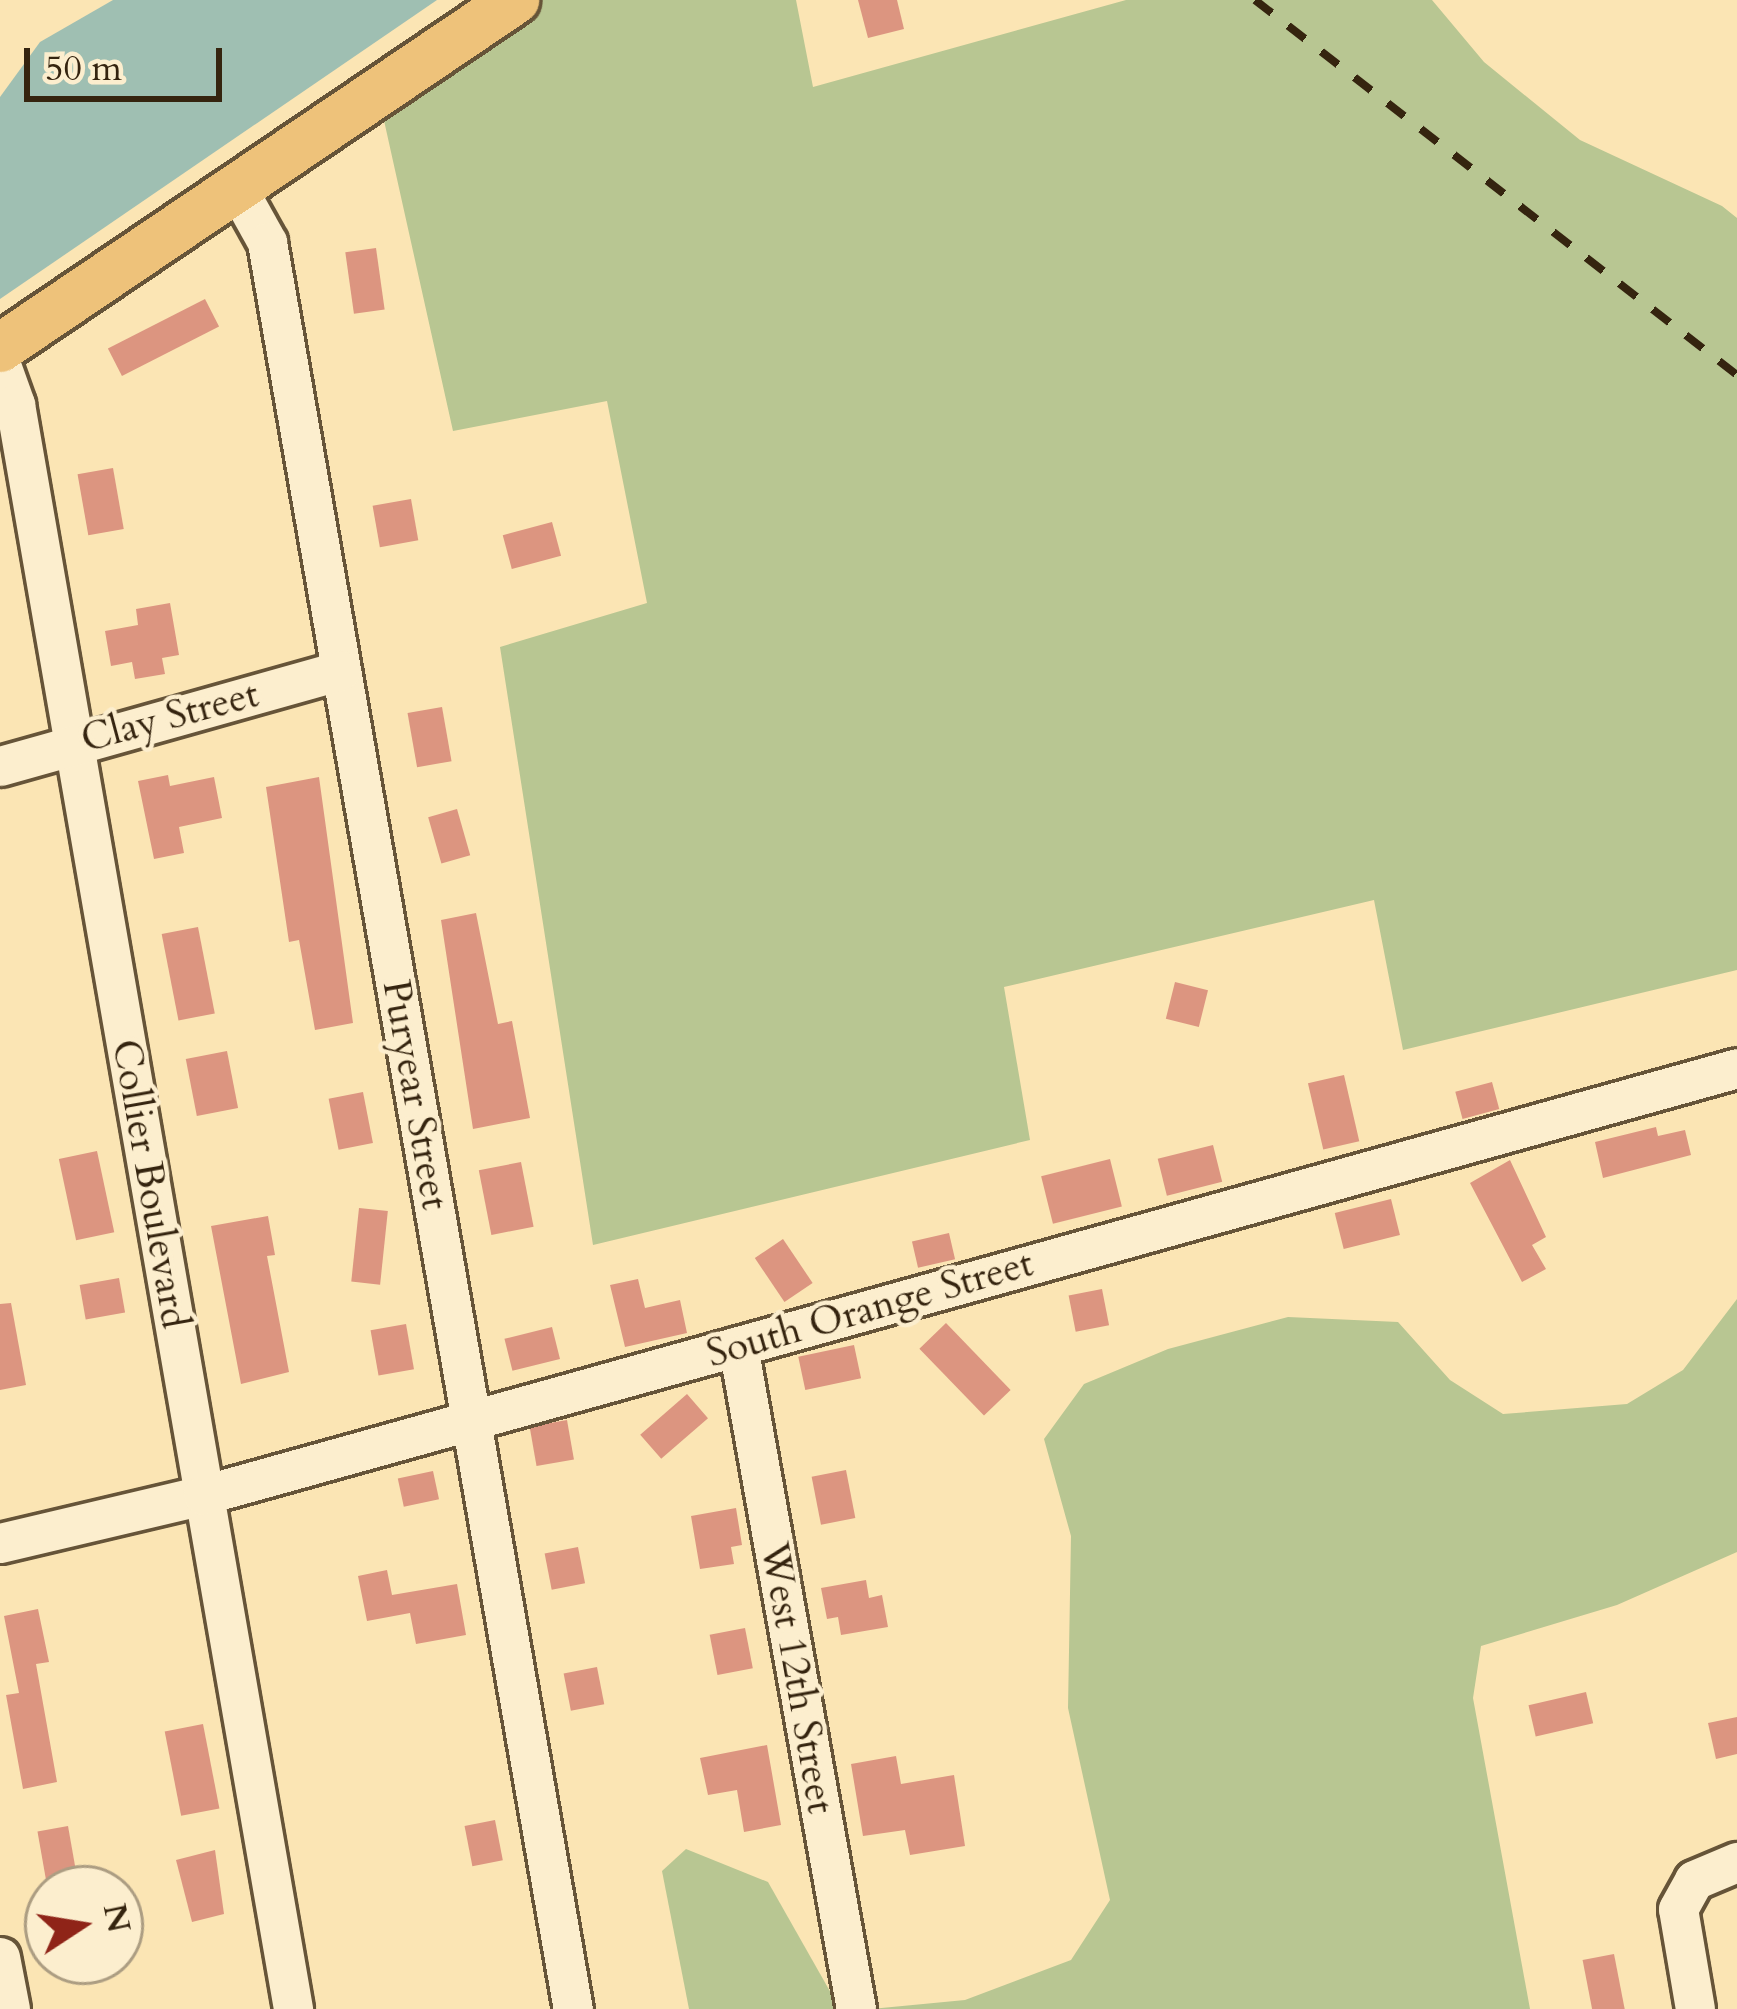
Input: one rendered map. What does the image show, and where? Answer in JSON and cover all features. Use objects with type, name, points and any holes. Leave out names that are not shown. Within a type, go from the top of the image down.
[{"type":"main road","points":[[0,348],[515,0]]},
{"type":"street","name":"Puryear Street","points":[[237,188],[267,242],[573,2009]]},
{"type":"street","name":"Collier Boulevard","points":[[0,362],[15,404],[293,2009]]},
{"type":"street","name":"Clay Street","points":[[0,766],[341,670]]},
{"type":"street","name":"South Orange Street","points":[[0,1543],[203,1495],[1737,1067]]},
{"type":"street","name":"West 12th Street","points":[[738,1346],[856,2009]]},
{"type":"street","points":[[1695,2009],[1678,1909],[1694,1880],[1737,1862]]},
{"type":"street","points":[[0,1957],[10,2009]]},
{"type":"green space","points":[[540,0],[796,0],[813,87],[1126,0],[1432,0],[1484,62],[1580,140],[1722,206],[1737,218],[1737,970],[1403,1050],[1374,900],[1004,987],[1030,1140],[593,1245],[500,647],[647,603],[607,401],[453,431],[381,107]]},
{"type":"green space","points":[[1737,1299],[1737,1552],[1617,1605],[1481,1646],[1473,1698],[1530,2009],[871,2009],[965,2000],[1071,1960],[1110,1900],[1068,1708],[1071,1536],[1044,1439],[1084,1384],[1168,1349],[1288,1317],[1398,1322],[1450,1380],[1503,1414],[1627,1404],[1683,1370]]},
{"type":"green space","points":[[686,1849],[768,1882],[840,2009],[689,2009],[662,1871]]},
{"type":"shaded area","points":[[113,0],[437,0],[0,299],[0,97],[40,42]]},
{"type":"building","points":[[858,0],[897,0],[904,29],[868,38]]},
{"type":"building","points":[[376,248],[385,309],[354,314],[345,252]]},
{"type":"building","points":[[205,299],[219,327],[122,376],[108,348]]},
{"type":"building","points":[[113,468],[124,529],[88,535],[78,474]]},
{"type":"building","points":[[411,499],[418,540],[380,547],[373,506]]},
{"type":"building","points":[[552,522],[561,556],[512,569],[503,535]]},
{"type":"building","points":[[170,603],[179,655],[162,658],[165,674],[135,679],[132,662],[111,666],[105,631],[138,625],[136,609]]},
{"type":"building","points":[[442,707],[452,761],[417,767],[408,713]]},
{"type":"building","points":[[168,775],[170,786],[214,777],[222,818],[179,827],[184,853],[154,859],[138,781]]},
{"type":"building","points":[[319,777],[353,1023],[315,1030],[299,940],[289,942],[266,787]]},
{"type":"building","points":[[457,809],[470,855],[441,863],[428,817]]},
{"type":"building","points":[[476,913],[498,1024],[512,1021],[530,1118],[473,1129],[441,920]]},
{"type":"building","points":[[198,927],[215,1013],[178,1020],[162,934]]},
{"type":"building","points":[[1175,982],[1208,990],[1199,1027],[1166,1019]]},
{"type":"building","points":[[227,1051],[238,1108],[197,1116],[186,1059]]},
{"type":"building","points":[[1344,1075],[1359,1141],[1323,1150],[1308,1083]]},
{"type":"building","points":[[1492,1082],[1499,1109],[1463,1119],[1455,1092]]},
{"type":"building","points":[[363,1092],[373,1143],[339,1150],[329,1099]]},
{"type":"building","points":[[1656,1127],[1658,1136],[1685,1130],[1691,1155],[1603,1178],[1595,1142]]},
{"type":"building","points":[[1213,1145],[1222,1182],[1167,1196],[1158,1159]]},
{"type":"building","points":[[97,1151],[114,1232],[76,1240],[59,1159]]},
{"type":"building","points":[[1110,1159],[1122,1207],[1053,1224],[1041,1176]]},
{"type":"building","points":[[1510,1160],[1546,1237],[1532,1245],[1546,1269],[1522,1282],[1470,1183]]},
{"type":"building","points":[[521,1162],[534,1227],[491,1235],[479,1170]]},
{"type":"building","points":[[1391,1199],[1400,1235],[1344,1249],[1335,1213]]},
{"type":"building","points":[[359,1208],[388,1211],[380,1285],[351,1282]]},
{"type":"building","points":[[268,1216],[275,1255],[267,1256],[289,1372],[241,1384],[211,1226]]},
{"type":"building","points":[[949,1233],[955,1259],[918,1268],[912,1242]]},
{"type":"building","points":[[783,1239],[813,1283],[784,1302],[755,1258]]},
{"type":"building","points":[[119,1278],[125,1312],[86,1319],[80,1285]]},
{"type":"building","points":[[638,1279],[645,1308],[680,1300],[687,1333],[625,1347],[610,1285]]},
{"type":"building","points":[[1102,1289],[1109,1325],[1076,1332],[1069,1295]]},
{"type":"building","points":[[11,1303],[26,1385],[0,1390],[0,1304]]},
{"type":"building","points":[[946,1323],[1011,1390],[984,1416],[919,1349]]},
{"type":"building","points":[[406,1324],[414,1369],[379,1376],[371,1330]]},
{"type":"building","points":[[552,1327],[560,1359],[512,1371],[504,1339]]},
{"type":"building","points":[[854,1345],[861,1378],[805,1390],[798,1357]]},
{"type":"building","points":[[687,1394],[708,1418],[661,1459],[640,1435]]},
{"type":"building","points":[[567,1420],[574,1459],[537,1466],[530,1427]]},
{"type":"building","points":[[846,1470],[855,1518],[821,1525],[812,1477]]},
{"type":"building","points":[[433,1471],[439,1499],[404,1507],[398,1478]]},
{"type":"building","points":[[736,1508],[742,1545],[731,1547],[734,1564],[700,1569],[691,1516]]},
{"type":"building","points":[[578,1547],[585,1583],[552,1590],[545,1553]]},
{"type":"building","points":[[387,1570],[392,1595],[457,1584],[466,1635],[416,1644],[410,1613],[367,1621],[358,1576]]},
{"type":"building","points":[[866,1580],[869,1598],[882,1595],[888,1627],[841,1635],[838,1617],[827,1619],[821,1588]]},
{"type":"building","points":[[38,1609],[49,1662],[36,1664],[57,1782],[23,1789],[6,1695],[19,1693],[4,1616]]},
{"type":"building","points":[[745,1628],[753,1668],[717,1675],[710,1635]]},
{"type":"building","points":[[597,1667],[604,1704],[571,1711],[564,1673]]},
{"type":"building","points":[[1586,1692],[1593,1723],[1536,1736],[1529,1705]]},
{"type":"building","points":[[1737,1717],[1737,1754],[1716,1759],[1708,1723]]},
{"type":"building","points":[[203,1724],[219,1808],[181,1816],[165,1731]]},
{"type":"building","points":[[767,1745],[781,1825],[744,1832],[737,1790],[708,1795],[700,1758]]},
{"type":"building","points":[[896,1756],[901,1784],[954,1775],[965,1846],[910,1855],[905,1830],[863,1836],[851,1764]]},
{"type":"building","points":[[495,1820],[503,1860],[472,1866],[465,1826]]},
{"type":"building","points":[[68,1826],[75,1865],[43,1865],[37,1831]]},
{"type":"building","points":[[215,1850],[224,1914],[192,1922],[176,1860]]},
{"type":"building","points":[[1614,1954],[1625,2009],[1592,2009],[1583,1960]]},
{"type":"railway","points":[[1255,0],[1737,375]]}]
